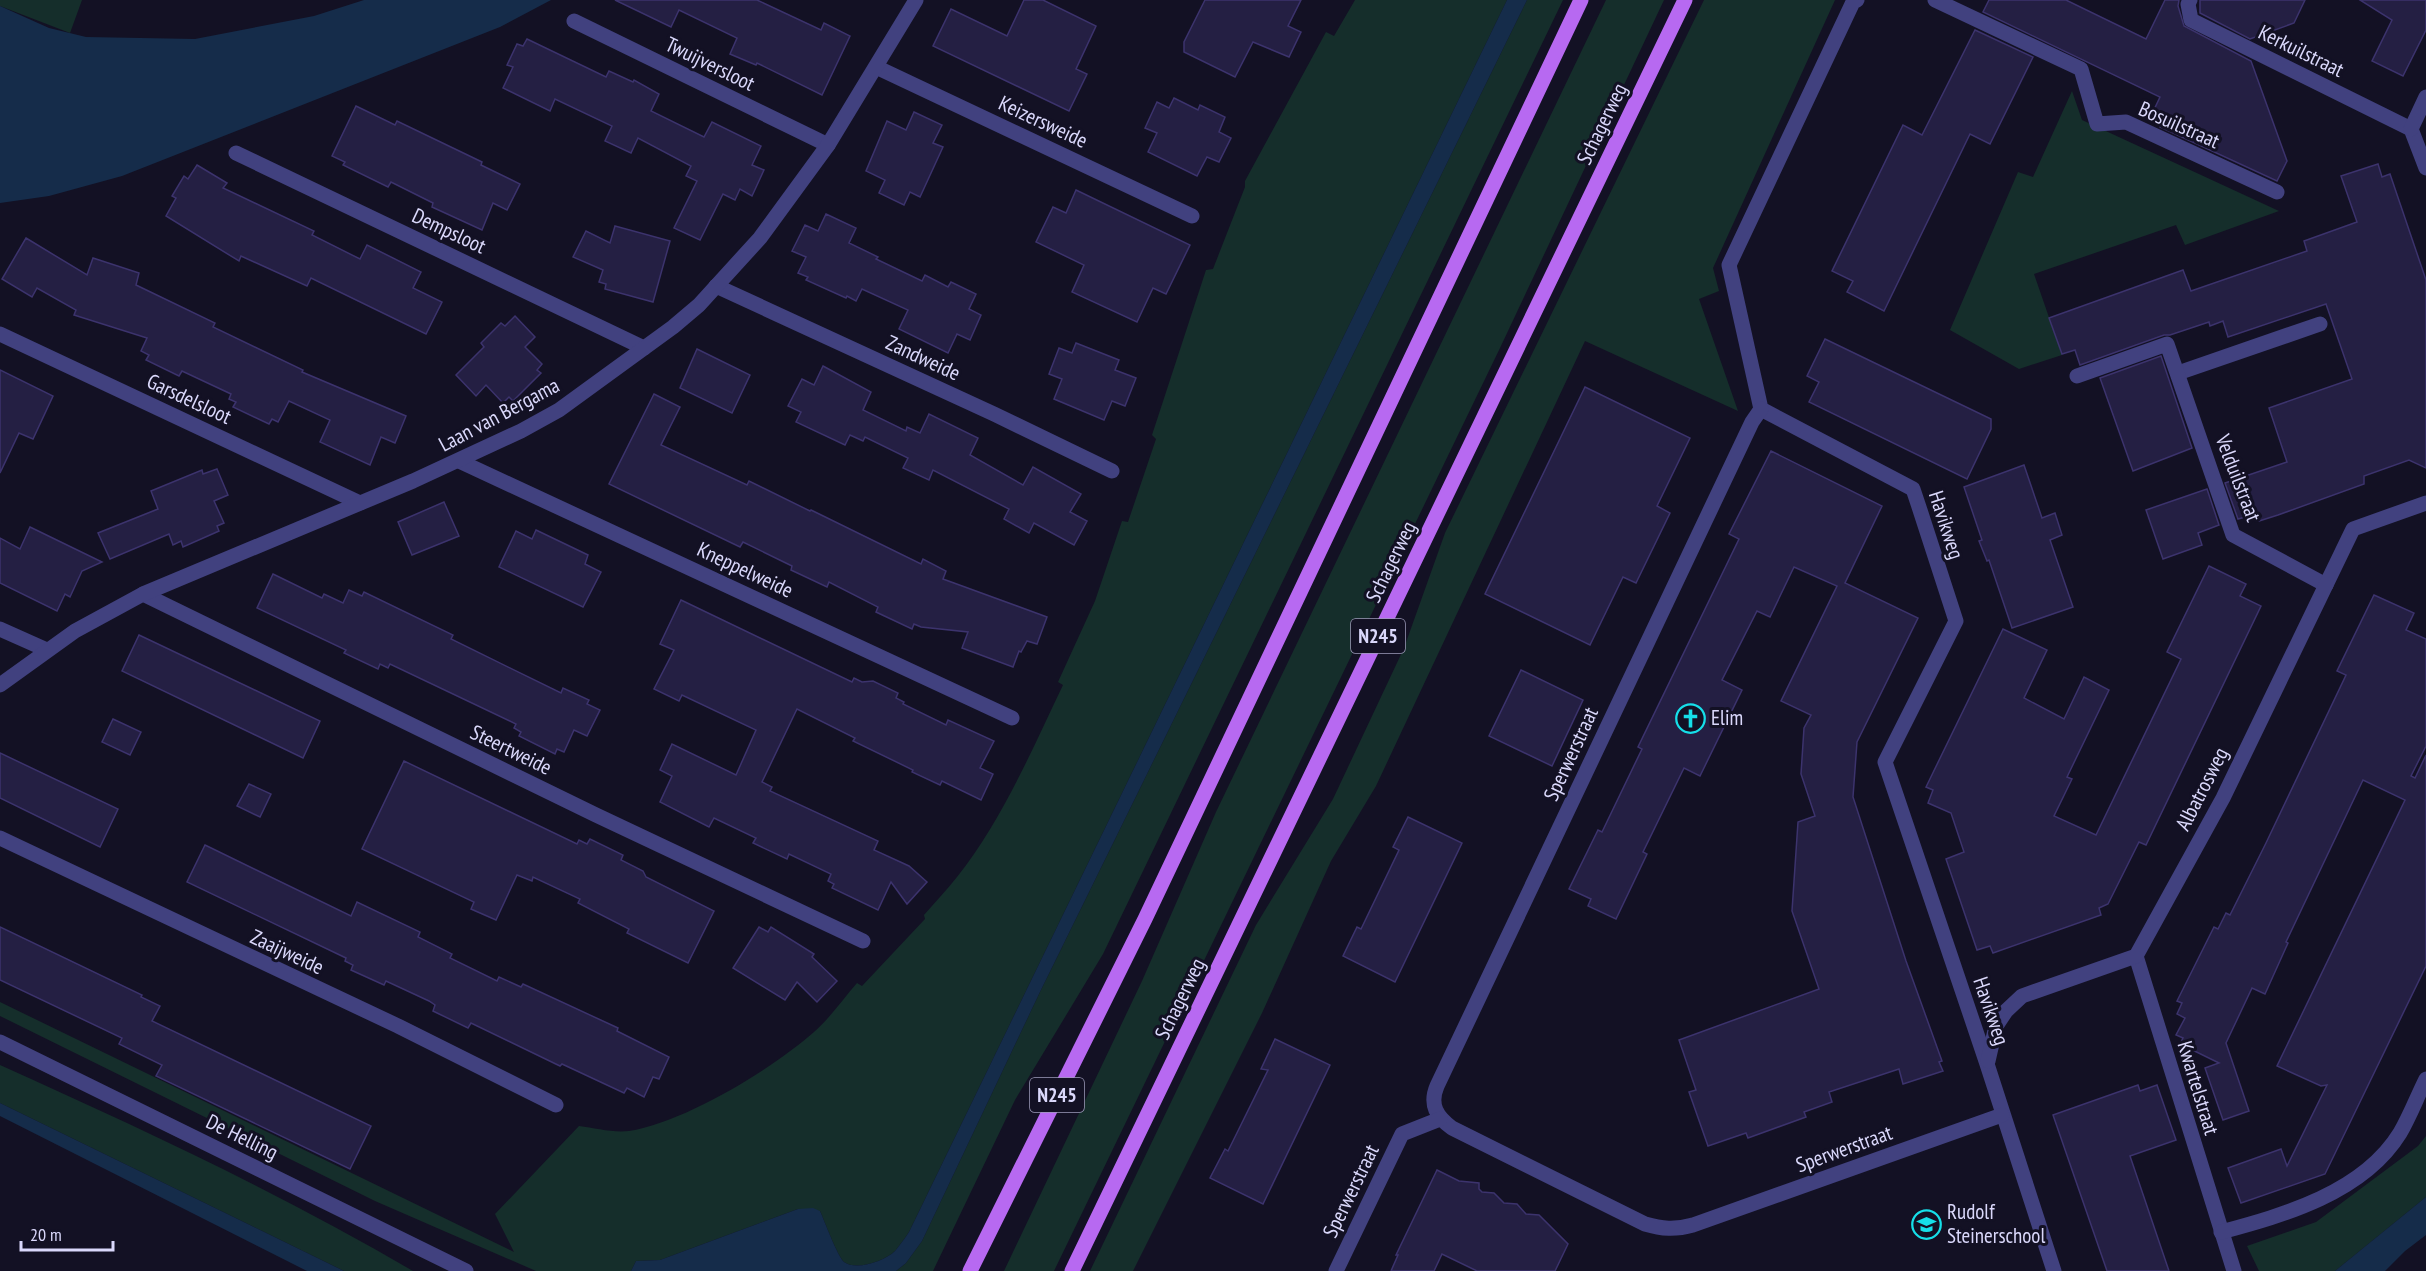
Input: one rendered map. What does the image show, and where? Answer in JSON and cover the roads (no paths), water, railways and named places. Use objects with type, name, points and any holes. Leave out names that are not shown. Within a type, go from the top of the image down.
[{"type":"main road","name":"N245","points":[[970,1271],[1145,919],[1581,0]]},
{"type":"main road","name":"Schagerweg","points":[[1072,1271],[1685,0]]},
{"type":"street","name":"Laan van Bergama","points":[[0,685],[75,632],[143,594],[459,461],[559,410],[644,348],[699,305],[760,238],[828,145],[916,0]]},
{"type":"street","points":[[1761,409],[1729,265],[1854,2],[1857,0]]},
{"type":"street","name":"Bosuilstraat","points":[[1935,0],[2081,69],[2097,124],[2126,122],[2277,192]]},
{"type":"street","name":"Kerkuilstraat","points":[[2190,0],[2188,4],[2192,20],[2411,129]]},
{"type":"street","name":"Twuijversloot","points":[[574,21],[828,145]]},
{"type":"street","name":"Keizersweide","points":[[876,67],[1192,216]]},
{"type":"street","points":[[2426,97],[2411,129],[2426,168]]},
{"type":"street","name":"Dempsloot","points":[[236,153],[644,348]]},
{"type":"street","name":"Zandweide","points":[[716,286],[1112,471]]},
{"type":"street","points":[[2178,373],[2320,324]]},
{"type":"street","name":"Garsdelsloot","points":[[0,334],[360,503]]},
{"type":"street","name":"Velduilstraat","points":[[2077,376],[2167,344],[2233,535],[2326,585]]},
{"type":"street","name":"Havikweg","points":[[1761,409],[1913,489],[1956,621],[1885,762],[1987,1064],[2002,1115]]},
{"type":"street","name":"Sperwerstraat","points":[[1761,409],[1742,442],[1437,1086],[1433,1096],[1434,1108],[1440,1119],[1452,1128],[1645,1224],[1663,1229],[1680,1229],[1692,1225],[2002,1115]]},
{"type":"street","name":"Kneppelweide","points":[[459,461],[1012,718]]},
{"type":"street","name":"Albatrosweg","points":[[2136,956],[2223,798],[2353,529],[2426,503]]},
{"type":"street","name":"Steertweide","points":[[143,594],[596,815],[863,941]]},
{"type":"street","points":[[0,629],[47,650]]},
{"type":"street","name":"Zaaijweide","points":[[0,838],[398,1026],[556,1106]]},
{"type":"street","points":[[1987,1064],[1996,1026],[2006,1011],[2022,996],[2136,956]]},
{"type":"street","name":"Kwartelstraat","points":[[2136,956],[2234,1271]]},
{"type":"street","name":"De Helling","points":[[0,1042],[466,1271]]},
{"type":"street","points":[[2221,1232],[2265,1220],[2304,1205],[2356,1177],[2380,1158],[2399,1133],[2426,1079]]},
{"type":"street","points":[[2002,1115],[2054,1271]]},
{"type":"street","name":"Sperwerstraat","points":[[1336,1271],[1402,1134],[1440,1119]]},
{"type":"water","points":[[364,0],[551,0],[500,27],[122,176],[49,196],[0,203],[0,6],[49,28],[86,37],[195,39],[314,16]]},
{"type":"water","points":[[1507,0],[1527,0],[1039,994],[922,1241],[906,1263],[896,1271],[631,1271],[636,1261],[660,1260],[798,1209],[813,1208],[820,1211],[838,1253],[849,1265],[870,1264],[884,1258],[895,1251],[906,1237]]},
{"type":"water","points":[[0,1103],[344,1271],[307,1271],[0,1116]]},
{"type":"water","points":[[2426,1197],[2426,1235],[2405,1251],[2385,1271],[2335,1271]]},
{"type":"place","name":"Elim","points":[[1690,718]]},
{"type":"place","name":"Rudolf Steinerschool","points":[[1926,1224]]}]
